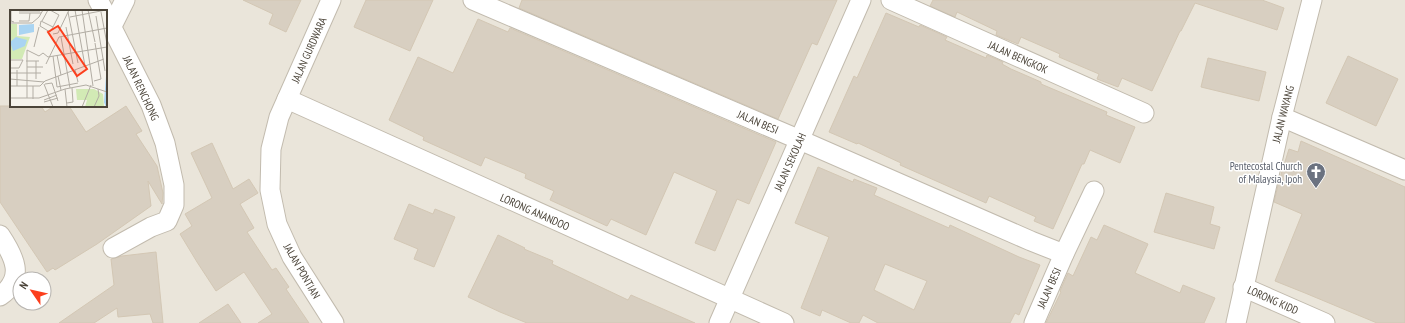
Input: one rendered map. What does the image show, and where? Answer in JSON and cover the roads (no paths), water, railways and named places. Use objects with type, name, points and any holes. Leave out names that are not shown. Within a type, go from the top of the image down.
[{"type":"street","name":"JALAN RENCHONG","points":[[98,0],[103,10]]},
{"type":"street","points":[[107,18],[125,0]]},
{"type":"street","name":"JALAN GURDWARA","points":[[287,99],[331,0]]},
{"type":"street","name":"JALAN BESI","points":[[473,0],[1064,254]]},
{"type":"street","name":"JALAN SEKOLAH","points":[[719,323],[861,0]]},
{"type":"street","name":"JALAN BENGKOK","points":[[891,0],[1144,113]]},
{"type":"street","name":"JALAN WAYANG","points":[[1236,323],[1306,2]]},
{"type":"street","name":"JALAN RENCHONG","points":[[107,18],[151,105],[165,143],[174,185],[174,206],[166,221],[151,227],[113,248]]},
{"type":"street","name":"LORONG ANANDOO","points":[[287,99],[730,300],[784,323]]},
{"type":"street","name":"JALAN PONTIAN","points":[[287,99],[279,117],[271,149],[270,190],[277,224],[292,257],[334,323]]},
{"type":"street","points":[[1282,117],[1405,170]]},
{"type":"street","name":"JALAN BESI","points":[[1034,323],[1064,254],[1094,191]]},
{"type":"street","points":[[0,235],[11,252],[15,264],[15,275],[10,286],[0,296]]},
{"type":"street","name":"LORONG KIDD","points":[[1243,287],[1325,323]]},
{"type":"place","name":"Pentecostal Church of Malaysia, Ipoh","points":[[1316,189]]}]
